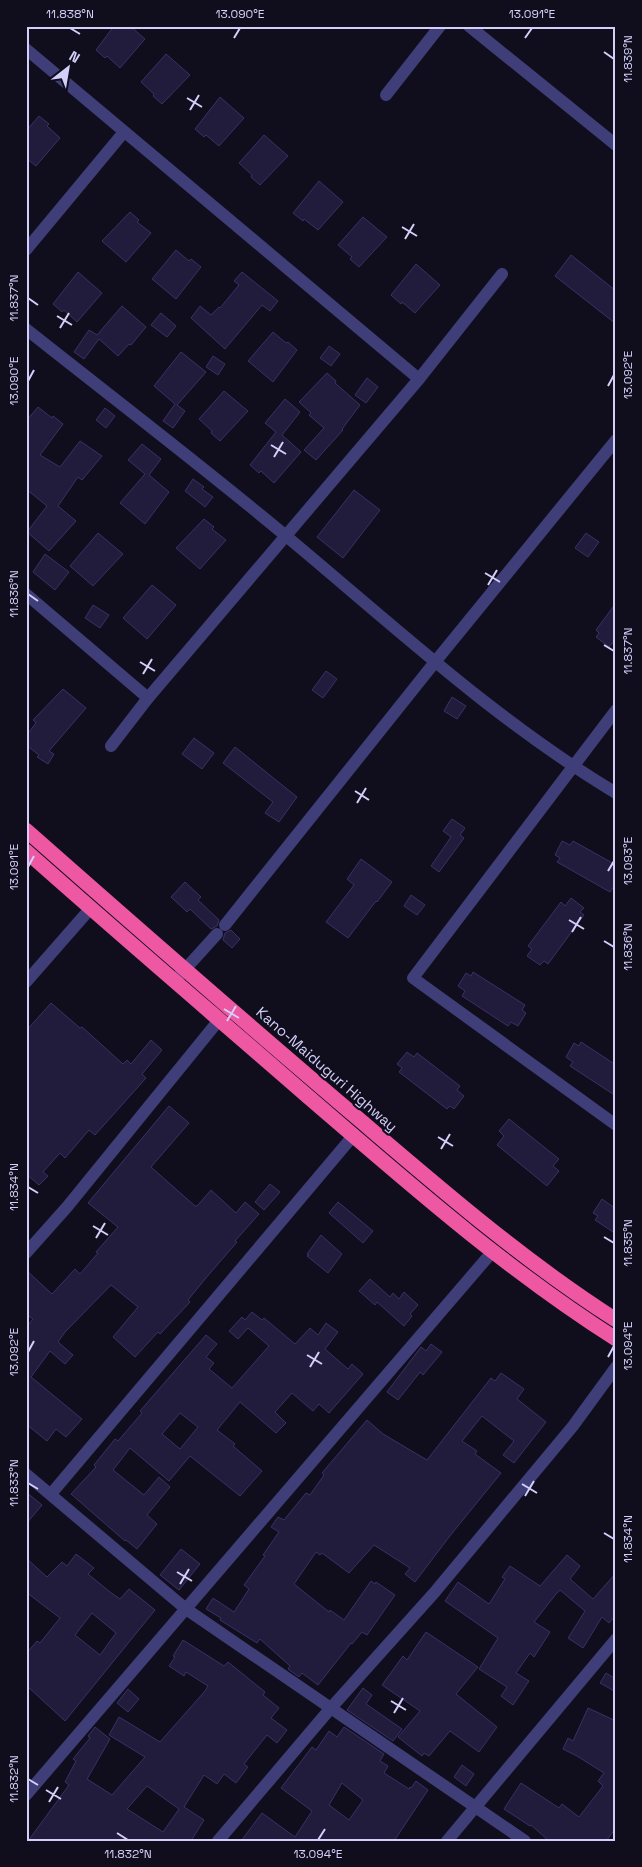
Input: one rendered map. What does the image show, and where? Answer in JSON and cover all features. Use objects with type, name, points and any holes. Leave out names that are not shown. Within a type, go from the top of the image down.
[{"type":"highway","name":"Kano-Maiduguri Highway","points":[[26,830],[461,1206],[552,1276],[616,1320]]},
{"type":"highway","points":[[26,851],[368,1151],[450,1219],[540,1288],[616,1339]]},
{"type":"street","points":[[386,95],[440,26]]},
{"type":"street","points":[[469,26],[616,145]]},
{"type":"street","points":[[26,49],[419,379]]},
{"type":"street","points":[[26,250],[124,132]]},
{"type":"street","points":[[111,746],[148,698],[419,379],[502,274]]},
{"type":"street","points":[[26,329],[285,535],[435,662],[572,767],[616,793]]},
{"type":"street","points":[[174,981],[221,930],[435,662],[616,440]]},
{"type":"street","points":[[26,594],[148,698]]},
{"type":"street","points":[[616,710],[413,978],[616,1125]]},
{"type":"street","points":[[26,982],[90,909]]},
{"type":"street","points":[[26,1253],[67,1206],[219,1020]]},
{"type":"street","points":[[51,1494],[353,1136]]},
{"type":"street","points":[[26,1795],[492,1251]]},
{"type":"street","points":[[218,1841],[330,1709],[440,1585],[573,1426],[616,1367]]},
{"type":"street","points":[[26,1474],[186,1609],[525,1841]]},
{"type":"street","points":[[447,1841],[616,1639]]},
{"type":"building","points":[[114,26],[130,26],[145,39],[120,68],[107,56],[105,58],[96,50]]},
{"type":"building","points":[[166,54],[190,75],[162,104],[141,82]]},
{"type":"building","points":[[220,97],[244,118],[219,146],[195,129]]},
{"type":"building","points":[[39,116],[49,124],[47,126],[60,138],[36,166],[26,158],[26,131]]},
{"type":"building","points":[[264,135],[288,156],[260,185],[239,163]]},
{"type":"building","points":[[319,181],[343,202],[318,230],[293,213]]},
{"type":"building","points":[[130,212],[139,220],[137,222],[151,233],[126,262],[102,241]]},
{"type":"building","points":[[363,217],[387,237],[359,267],[350,259],[352,257],[338,245]]},
{"type":"building","points":[[176,250],[189,261],[191,259],[201,267],[176,299],[152,279]]},
{"type":"building","points":[[571,255],[616,291],[616,324],[555,276]]},
{"type":"building","points":[[416,264],[440,285],[415,313],[391,295]]},
{"type":"building","points":[[78,272],[102,293],[77,322],[64,310],[62,312],[53,304]]},
{"type":"building","points":[[242,272],[278,301],[270,311],[262,305],[225,349],[191,318],[200,306],[211,315],[220,308],[239,285],[234,281]]},
{"type":"building","points":[[122,306],[146,327],[131,345],[129,344],[118,356],[99,339],[84,359],[74,352],[89,330],[97,335]]},
{"type":"building","points":[[161,313],[176,326],[167,337],[151,325]]},
{"type":"building","points":[[273,332],[297,350],[273,382],[248,361]]},
{"type":"building","points":[[329,346],[340,354],[331,366],[320,358]]},
{"type":"building","points":[[181,352],[206,372],[177,405],[185,411],[173,428],[163,421],[175,404],[154,386]]},
{"type":"building","points":[[213,356],[225,364],[218,375],[206,367]]},
{"type":"building","points":[[327,373],[336,381],[335,383],[360,405],[343,430],[316,460],[304,450],[324,428],[309,415],[311,413],[299,402]]},
{"type":"building","points":[[367,378],[378,387],[366,403],[355,395]]},
{"type":"building","points":[[224,391],[248,411],[220,441],[199,419]]},
{"type":"building","points":[[285,399],[300,412],[282,435],[301,452],[274,483],[261,471],[259,473],[250,465],[276,432],[265,423]]},
{"type":"building","points":[[38,407],[63,424],[40,455],[60,467],[80,441],[102,456],[82,480],[78,477],[58,506],[76,521],[49,551],[27,532],[47,506],[26,489],[26,421]]},
{"type":"building","points":[[105,408],[115,416],[106,428],[96,420]]},
{"type":"building","points":[[142,444],[161,459],[149,475],[169,492],[145,524],[120,503],[145,474],[128,460]]},
{"type":"building","points":[[193,479],[213,497],[205,507],[185,491]]},
{"type":"building","points":[[354,490],[380,510],[343,558],[317,537]]},
{"type":"building","points":[[204,519],[214,527],[212,529],[226,540],[200,569],[176,548]]},
{"type":"building","points":[[98,533],[123,554],[93,586],[70,566]]},
{"type":"building","points":[[586,533],[599,542],[588,557],[575,548]]},
{"type":"building","points":[[45,554],[69,572],[55,590],[33,572]]},
{"type":"building","points":[[152,585],[176,605],[147,639],[123,618]]},
{"type":"building","points":[[616,603],[616,639],[609,647],[596,637],[599,633],[596,630]]},
{"type":"building","points":[[93,605],[109,615],[100,628],[85,618]]},
{"type":"building","points":[[326,671],[337,679],[323,698],[312,690]]},
{"type":"building","points":[[63,689],[86,708],[49,751],[54,754],[48,764],[37,757],[39,755],[26,745],[26,736],[36,723],[33,720]]},
{"type":"building","points":[[452,697],[466,706],[457,719],[444,711]]},
{"type":"building","points":[[194,738],[214,753],[202,769],[182,754]]},
{"type":"building","points":[[235,747],[297,797],[279,822],[265,813],[273,802],[223,763]]},
{"type":"building","points":[[452,819],[465,828],[460,835],[464,838],[439,872],[431,866],[451,837],[443,831]]},
{"type":"building","points":[[562,841],[570,845],[573,841],[616,865],[616,883],[610,892],[557,862],[560,858],[555,855]]},
{"type":"building","points":[[361,859],[392,882],[348,938],[326,922],[354,885],[347,879]]},
{"type":"building","points":[[185,882],[201,897],[198,900],[219,920],[217,926],[211,929],[190,909],[187,912],[171,897]]},
{"type":"building","points":[[411,895],[425,905],[417,915],[404,906]]},
{"type":"building","points":[[571,898],[584,908],[580,912],[584,915],[548,964],[544,961],[540,965],[527,956],[532,949],[528,946],[561,902],[565,906]]},
{"type":"building","points":[[231,930],[240,939],[232,948],[223,940],[225,933]]},
{"type":"building","points":[[473,972],[525,1005],[522,1010],[526,1013],[518,1026],[511,1022],[508,1026],[462,996],[465,991],[458,986],[466,973],[471,976]]},
{"type":"building","points":[[51,1003],[80,1028],[82,1027],[123,1064],[127,1060],[131,1064],[151,1040],[162,1050],[142,1074],[146,1078],[95,1135],[89,1130],[65,1158],[60,1153],[43,1172],[48,1176],[39,1185],[26,1174],[26,1031]]},
{"type":"building","points":[[581,1042],[616,1065],[616,1096],[570,1066],[573,1062],[566,1057],[574,1043],[579,1046]]},
{"type":"building","points":[[407,1052],[414,1057],[417,1053],[460,1086],[457,1090],[464,1096],[454,1109],[450,1106],[447,1109],[399,1072],[402,1068],[397,1064]]},
{"type":"building","points":[[169,1106],[189,1123],[151,1167],[195,1206],[211,1190],[236,1213],[245,1202],[259,1214],[188,1300],[190,1302],[135,1357],[113,1337],[138,1307],[111,1285],[65,1332],[58,1342],[73,1355],[65,1364],[50,1351],[31,1377],[82,1419],[66,1437],[56,1429],[47,1441],[26,1424],[26,1328],[33,1319],[26,1314],[26,1270],[52,1294],[75,1269],[80,1274],[118,1227],[88,1203]]},
{"type":"building","points":[[509,1119],[559,1159],[553,1166],[559,1171],[547,1186],[497,1145],[504,1136],[499,1131]]},
{"type":"building","points":[[270,1184],[280,1192],[264,1210],[255,1202]]},
{"type":"building","points":[[602,1199],[616,1209],[616,1234],[595,1220],[598,1216],[593,1213]]},
{"type":"building","points":[[338,1202],[373,1231],[363,1243],[329,1213]]},
{"type":"building","points":[[321,1235],[342,1254],[328,1273],[307,1256]]},
{"type":"building","points":[[370,1279],[390,1297],[393,1293],[399,1299],[404,1292],[418,1305],[410,1314],[412,1316],[404,1326],[377,1302],[375,1305],[359,1291]]},
{"type":"building","points":[[252,1312],[262,1320],[264,1318],[295,1344],[310,1328],[318,1335],[326,1323],[338,1332],[325,1349],[348,1369],[352,1364],[363,1374],[329,1413],[319,1404],[313,1411],[292,1393],[275,1412],[286,1423],[276,1433],[240,1402],[217,1430],[235,1444],[233,1446],[262,1471],[240,1496],[190,1456],[169,1481],[130,1448],[113,1470],[144,1495],[159,1477],[170,1487],[147,1515],[157,1524],[137,1549],[125,1541],[71,1494],[96,1467],[94,1465],[115,1439],[118,1441],[142,1413],[140,1411],[206,1335],[217,1344],[206,1357],[214,1363],[209,1369],[232,1388],[269,1346],[248,1328],[238,1339],[229,1331],[242,1317],[245,1320]],"holes":[[[180,1413],[198,1427],[180,1449],[162,1434]]]},
{"type":"building","points":[[431,1344],[442,1352],[423,1375],[420,1372],[398,1400],[387,1392],[421,1347],[426,1351]]},
{"type":"building","points":[[501,1373],[524,1389],[517,1399],[546,1422],[514,1463],[503,1455],[514,1441],[482,1416],[462,1441],[477,1451],[475,1454],[501,1473],[415,1582],[405,1574],[410,1568],[374,1545],[349,1573],[322,1553],[320,1555],[316,1552],[294,1584],[329,1612],[330,1610],[344,1620],[371,1581],[375,1584],[376,1582],[395,1595],[367,1635],[362,1632],[351,1643],[318,1685],[302,1673],[299,1677],[288,1669],[290,1666],[260,1639],[257,1643],[206,1609],[213,1598],[234,1612],[249,1589],[244,1585],[265,1556],[263,1555],[279,1532],[271,1527],[278,1517],[284,1520],[306,1493],[310,1495],[324,1475],[322,1473],[367,1420],[383,1434],[427,1460],[491,1378],[495,1381]]},
{"type":"building","points":[[26,1492],[42,1505],[26,1524]]},
{"type":"building","points":[[181,1549],[200,1564],[179,1590],[160,1575]]},
{"type":"building","points":[[76,1554],[94,1568],[88,1574],[110,1592],[120,1599],[129,1589],[155,1610],[65,1721],[26,1685],[26,1654],[37,1641],[40,1643],[60,1618],[26,1592],[26,1558],[47,1577],[62,1562],[67,1566]],"holes":[[[92,1613],[116,1633],[100,1655],[75,1635]]]},
{"type":"building","points":[[567,1555],[580,1566],[570,1579],[593,1599],[616,1573],[616,1615],[609,1623],[602,1617],[583,1648],[568,1638],[585,1611],[560,1590],[534,1622],[550,1632],[534,1657],[530,1653],[516,1673],[529,1681],[513,1705],[501,1696],[507,1687],[479,1669],[498,1638],[445,1601],[458,1582],[489,1604],[505,1579],[502,1577],[510,1566],[540,1586]]},
{"type":"building","points":[[426,1632],[478,1667],[456,1694],[497,1727],[479,1752],[450,1731],[429,1756],[424,1753],[422,1756],[398,1737],[420,1711],[382,1685],[403,1656],[407,1660]]},
{"type":"building","points":[[183,1640],[224,1666],[228,1662],[265,1692],[263,1695],[279,1708],[271,1718],[287,1730],[277,1743],[267,1735],[244,1764],[248,1767],[236,1783],[224,1774],[217,1784],[204,1775],[184,1807],[204,1820],[191,1841],[28,1841],[69,1785],[65,1782],[76,1761],[73,1759],[90,1738],[88,1736],[95,1727],[110,1739],[87,1779],[112,1795],[145,1757],[109,1735],[119,1717],[160,1742],[205,1691],[208,1686],[186,1672],[184,1676],[169,1666],[175,1657],[173,1656]],"holes":[[[147,1786],[179,1809],[163,1832],[127,1809]]]},
{"type":"building","points":[[606,1673],[616,1679],[616,1692],[600,1683]]},
{"type":"building","points":[[363,1688],[372,1695],[366,1704],[402,1729],[393,1741],[347,1710]]},
{"type":"building","points":[[128,1689],[139,1699],[128,1712],[117,1703]]},
{"type":"building","points":[[588,1708],[616,1721],[616,1828],[606,1841],[549,1841],[531,1825],[504,1809],[521,1783],[559,1808],[562,1804],[579,1817],[603,1786],[598,1781],[604,1773],[563,1749],[568,1738],[573,1741]]},
{"type":"building","points":[[344,1727],[384,1754],[380,1761],[388,1766],[384,1773],[409,1789],[416,1781],[428,1790],[394,1841],[241,1841],[262,1813],[295,1837],[312,1811],[281,1788],[312,1747],[316,1750],[329,1731],[337,1737]],"holes":[[[342,1783],[363,1800],[349,1820],[329,1805]]]},
{"type":"building","points":[[462,1765],[474,1774],[466,1786],[454,1777]]}]
